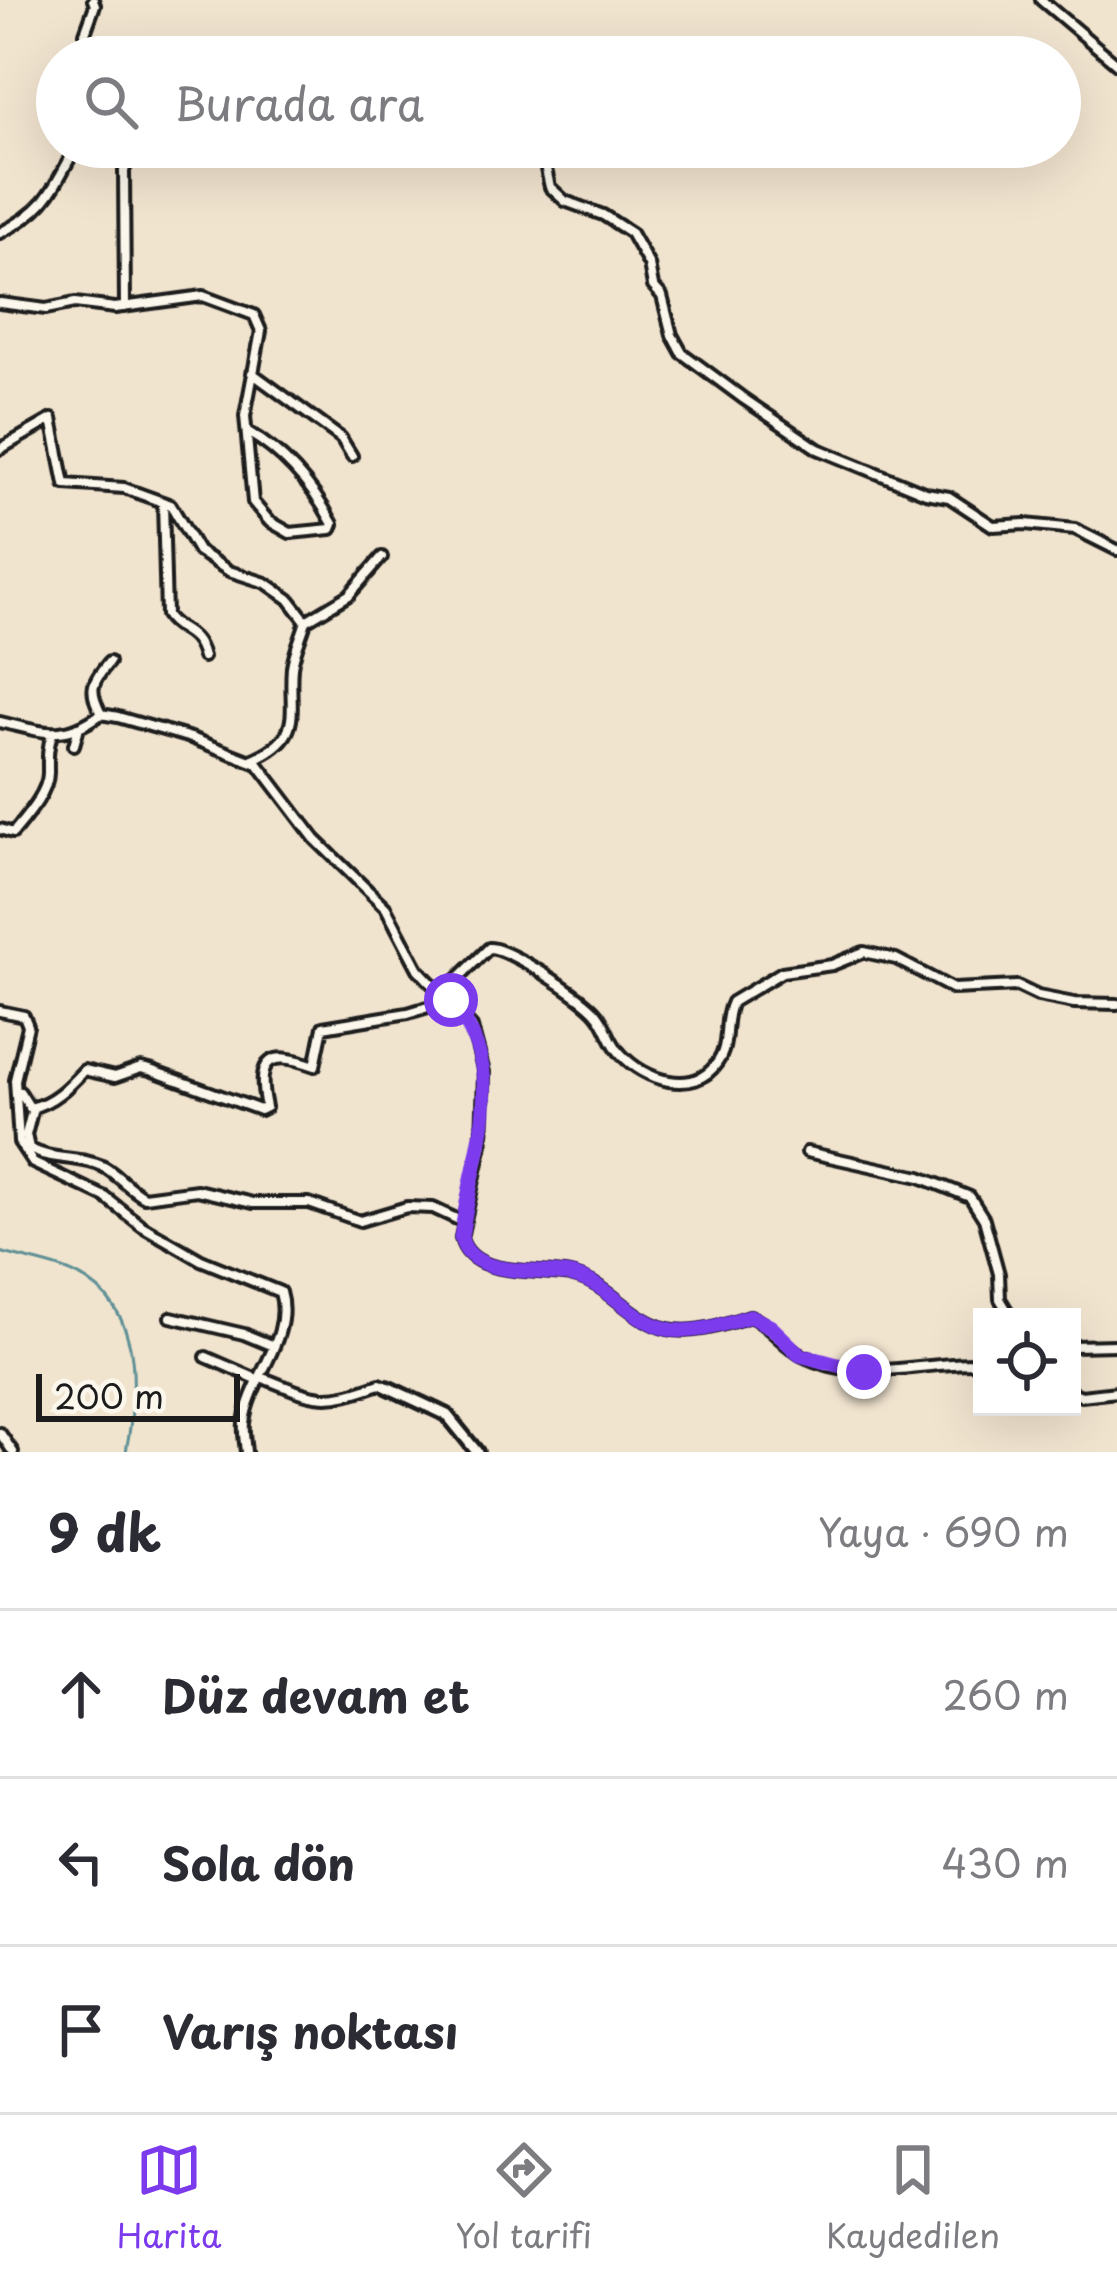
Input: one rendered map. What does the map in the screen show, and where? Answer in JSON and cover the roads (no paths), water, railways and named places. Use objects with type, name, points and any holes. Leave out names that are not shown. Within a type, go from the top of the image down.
[{"type":"street","points":[[85,36],[93,0]]},
{"type":"street","points":[[1041,0],[1117,64]]},
{"type":"street","points":[[0,233],[32,217],[63,168]]},
{"type":"street","points":[[125,168],[125,307]]},
{"type":"street","points":[[546,168],[550,187],[565,201],[603,215],[631,233],[649,266],[653,286],[662,296],[672,335],[682,352],[818,449],[926,493],[949,497],[993,526],[1075,529],[1117,550]]},
{"type":"street","points":[[0,303],[46,309],[76,303],[125,307],[203,296],[254,315],[261,331],[245,416],[253,502],[269,521],[290,532],[331,530],[333,524],[314,491],[265,442],[248,432]]},
{"type":"street","points":[[252,373],[341,438],[352,456]]},
{"type":"street","points":[[0,449],[52,419],[65,484],[124,488],[171,505],[198,551],[229,571],[266,583],[289,599],[307,621]]},
{"type":"street","points":[[164,502],[166,615],[170,623],[195,637],[203,657]]},
{"type":"street","points":[[250,760],[272,751],[291,728],[295,709],[292,664],[307,621],[350,595],[382,557]]},
{"type":"street","points":[[100,714],[90,691],[109,662]]},
{"type":"street","points":[[100,714],[191,738],[250,760],[268,776],[315,839],[386,908],[418,968],[472,1027],[484,1072],[482,1144],[463,1222],[463,1247],[481,1262],[591,1280],[646,1321],[668,1329],[717,1327],[750,1316],[771,1327],[800,1355],[842,1369],[864,1372],[973,1364]]},
{"type":"street","points":[[0,722],[52,734],[78,730],[100,714]]},
{"type":"street","points":[[74,745],[78,730]]},
{"type":"street","points":[[0,829],[13,833],[40,794],[48,779],[45,756],[52,734]]},
{"type":"street","points":[[463,1222],[434,1208],[407,1207],[360,1221],[309,1203],[253,1203],[197,1190],[144,1196],[105,1168],[41,1156],[28,1148],[26,1135],[33,1108],[63,1092],[84,1070],[115,1078],[141,1068],[260,1110],[266,1107],[260,1082],[274,1057],[288,1055],[315,1066],[323,1027],[409,1013],[447,996],[489,948],[500,947],[519,963],[558,981],[599,1016],[619,1053],[634,1066],[684,1084],[703,1078],[721,1058],[732,1001],[782,972],[832,965],[864,952],[896,959],[953,989],[1017,986],[1074,1003],[1117,1004]]},
{"type":"street","points":[[0,1011],[24,1016],[28,1026],[16,1087],[19,1142],[33,1162],[106,1198],[172,1245],[280,1292],[283,1308],[274,1346],[243,1426],[246,1452]]},
{"type":"street","points":[[16,1087],[33,1108]]},
{"type":"street","points":[[807,1152],[920,1177],[970,1197],[984,1219],[1006,1308]]},
{"type":"street","points":[[171,1317],[274,1346]]},
{"type":"street","points":[[1081,1346],[1117,1341]]},
{"type":"street","points":[[206,1357],[318,1400],[380,1384],[448,1415],[477,1452]]},
{"type":"street","points":[[1081,1396],[1117,1392]]},
{"type":"street","points":[[0,1433],[14,1452]]},
{"type":"waterway","points":[[0,1252],[63,1269],[89,1282],[109,1300],[122,1321],[133,1371],[126,1452]]}]
